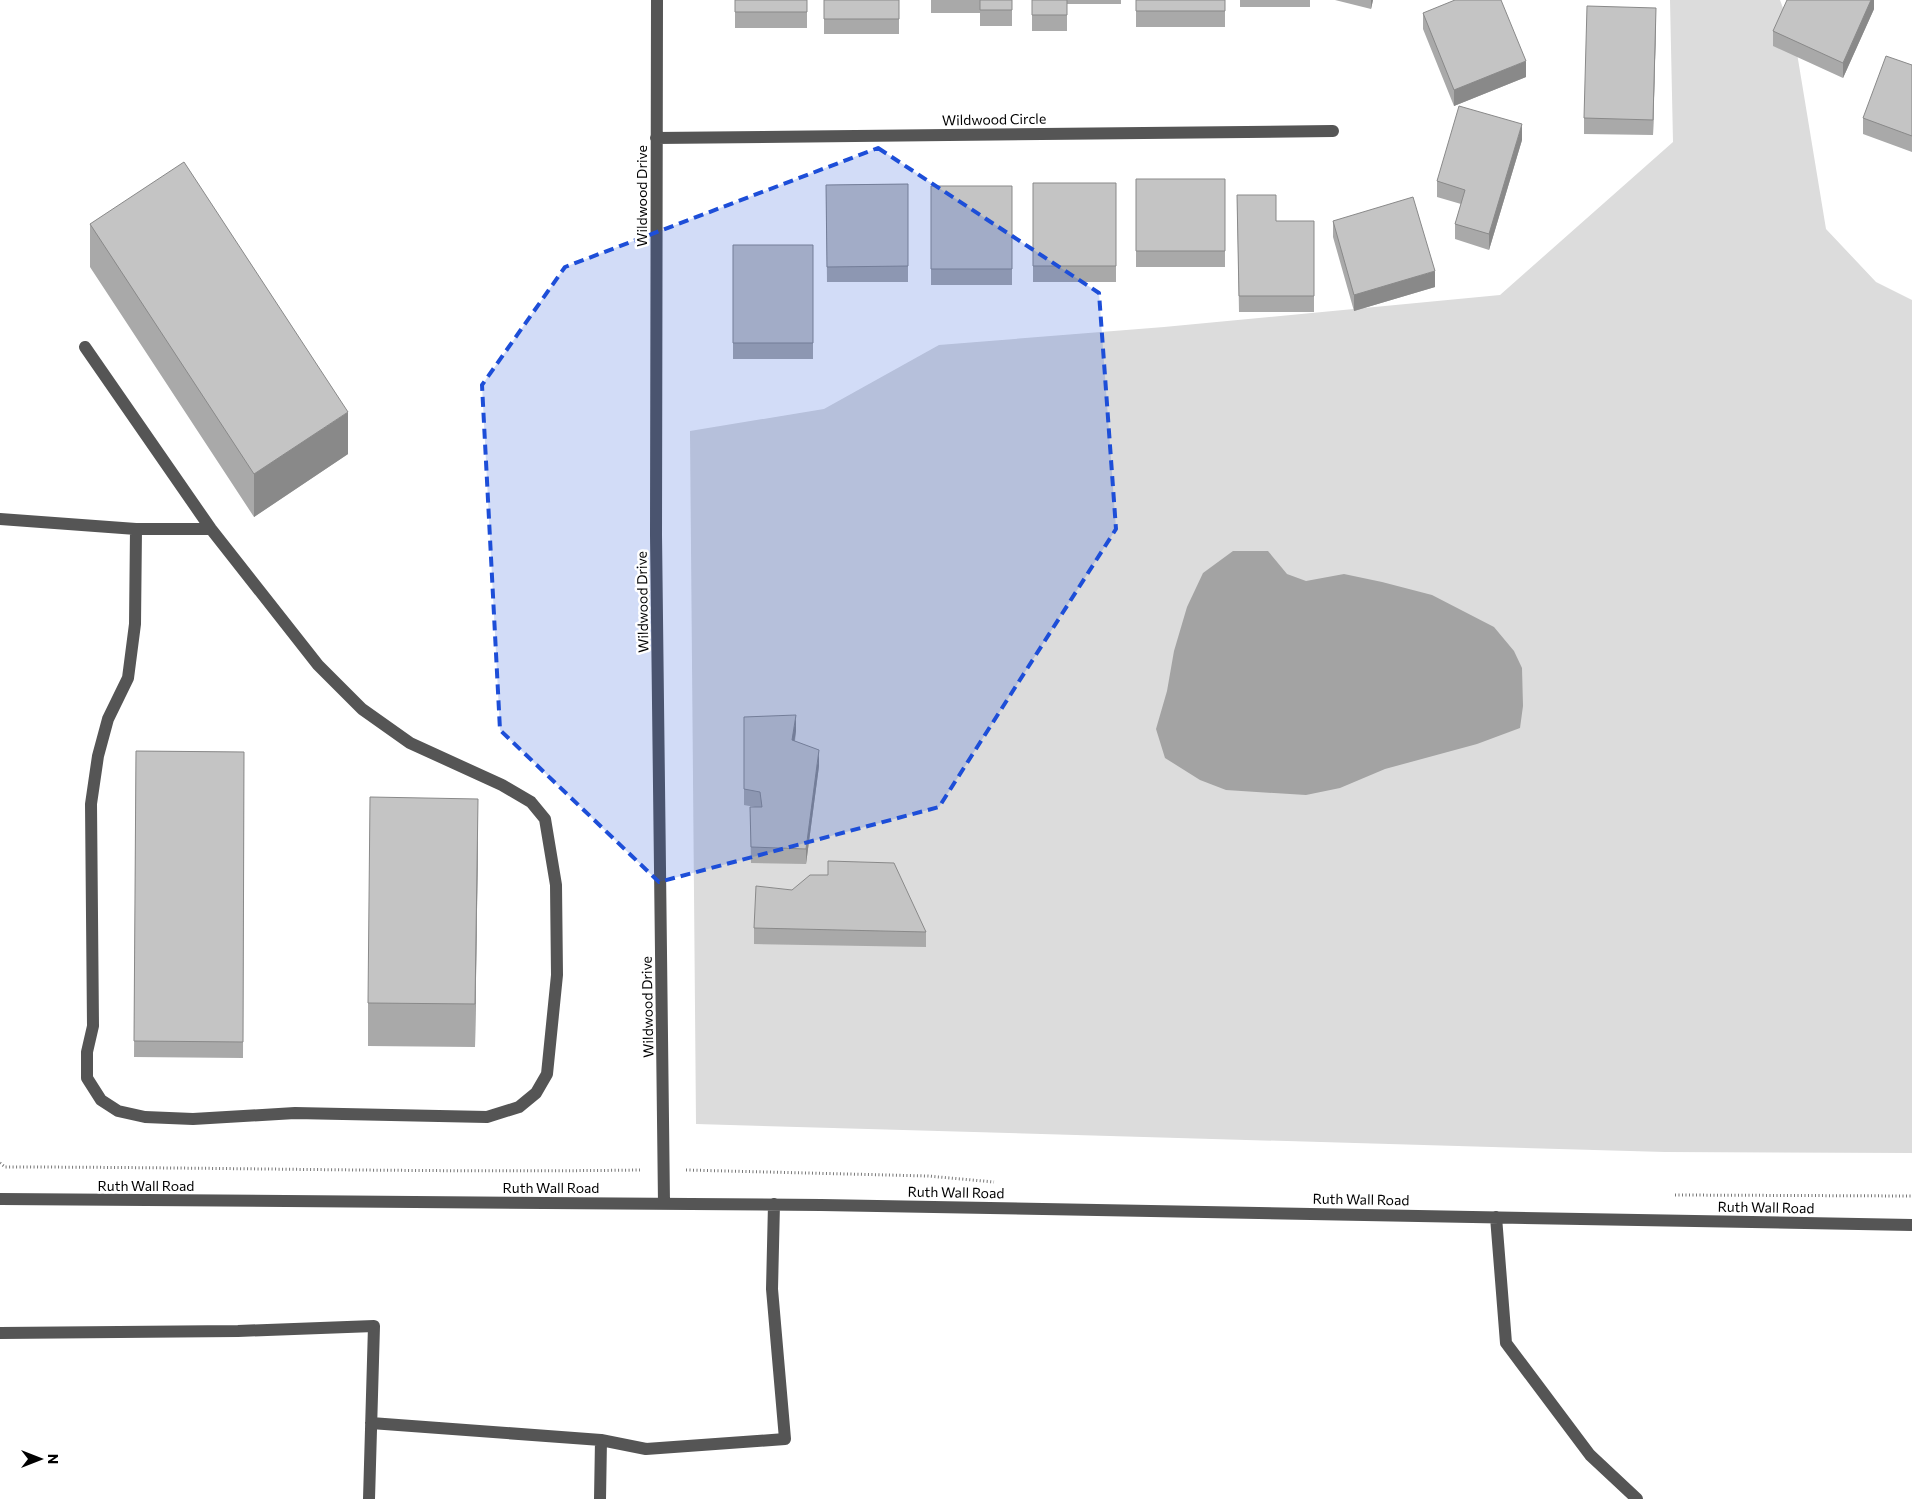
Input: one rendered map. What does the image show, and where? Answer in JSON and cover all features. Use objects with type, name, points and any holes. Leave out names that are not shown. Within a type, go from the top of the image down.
[{"type":"street","name":"Wildwood Drive","points":[[657,0],[656,535],[664,1203]]},
{"type":"street","name":"Wildwood Circle","points":[[656,138],[1333,131]]},
{"type":"street","points":[[86,347],[211,529],[318,664],[362,709],[410,743],[502,785],[531,802],[545,819],[556,885],[557,975],[547,1074],[536,1093],[519,1107],[487,1117],[295,1113],[193,1119],[145,1117],[118,1111],[101,1100],[86,1078],[86,1052],[93,1026],[91,804],[98,756],[108,719],[128,678],[135,624],[136,529]]},
{"type":"street","points":[[0,519],[136,529],[211,529]]},
{"type":"street","name":"Ruth Wall Road","points":[[0,1199],[774,1204],[1912,1225]]},
{"type":"street","points":[[371,1422],[601,1440],[646,1448],[785,1439],[772,1289],[774,1204]]},
{"type":"street","points":[[1496,1217],[1506,1343],[1590,1454],[1637,1499]]},
{"type":"street","points":[[0,1333],[238,1331],[374,1326],[369,1499]]},
{"type":"street","points":[[600,1499],[601,1440]]},
{"type":"path","points":[[0,1163],[5,1167],[182,1167],[498,1172],[663,1170],[928,1176],[1002,1183]]},
{"type":"path","points":[[1667,1195],[1912,1196]]},
{"type":"highlighted area","points":[[878,148],[1099,293],[1116,529],[939,807],[659,882],[500,730],[482,385],[565,267]]},
{"type":"shaded area","points":[[1670,0],[1780,0],[1795,41],[1826,229],[1876,282],[1912,300],[1912,1153],[1665,1152],[696,1124],[690,431],[824,409],[939,345],[1164,327],[1500,295],[1673,142]]},
{"type":"shaded area","points":[[1233,551],[1268,551],[1287,574],[1306,581],[1344,574],[1432,595],[1494,627],[1514,651],[1522,668],[1523,706],[1520,728],[1477,744],[1385,769],[1340,788],[1306,795],[1226,790],[1200,780],[1165,758],[1156,729],[1167,691],[1174,651],[1187,607],[1203,573]]},
{"type":"building","points":[[735,0],[807,0],[807,12],[735,12]]},
{"type":"building","points":[[824,0],[899,0],[899,19],[824,19]]},
{"type":"building","points":[[980,0],[1012,0],[1012,10],[980,10]]},
{"type":"building","points":[[1032,0],[1067,0],[1067,15],[1032,15]]},
{"type":"building","points":[[1136,0],[1225,0],[1225,11],[1136,11]]},
{"type":"building","points":[[1455,0],[1501,0],[1526,61],[1454,90],[1423,13]]},
{"type":"building","points":[[1787,0],[1871,0],[1843,63],[1773,31]]},
{"type":"building","points":[[1587,6],[1656,8],[1653,120],[1584,118]]},
{"type":"building","points":[[1886,56],[1912,65],[1912,136],[1863,118]]},
{"type":"building","points":[[1459,106],[1522,124],[1489,234],[1455,224],[1465,190],[1437,181]]},
{"type":"building","points":[[184,162],[348,412],[254,474],[90,224]]},
{"type":"building","points":[[1136,179],[1225,179],[1225,251],[1136,251]]},
{"type":"building","points":[[1033,183],[1116,183],[1116,266],[1033,266]]},
{"type":"building","points":[[908,184],[908,266],[827,267],[826,185]]},
{"type":"building","points":[[931,186],[1012,186],[1012,269],[931,269]]},
{"type":"building","points":[[1237,195],[1276,195],[1276,221],[1314,221],[1314,296],[1239,296]]},
{"type":"building","points":[[1413,197],[1435,271],[1354,295],[1333,221]]},
{"type":"building","points":[[733,245],[813,245],[813,343],[733,343]]},
{"type":"building","points":[[796,715],[792,740],[819,750],[806,849],[751,847],[750,807],[762,807],[760,792],[744,789],[744,717]]},
{"type":"building","points":[[136,751],[244,752],[243,1042],[134,1041]]},
{"type":"building","points":[[370,797],[478,799],[475,1004],[368,1003]]},
{"type":"building","points":[[828,861],[894,863],[926,932],[754,928],[756,886],[792,890],[810,875],[828,875]]}]
